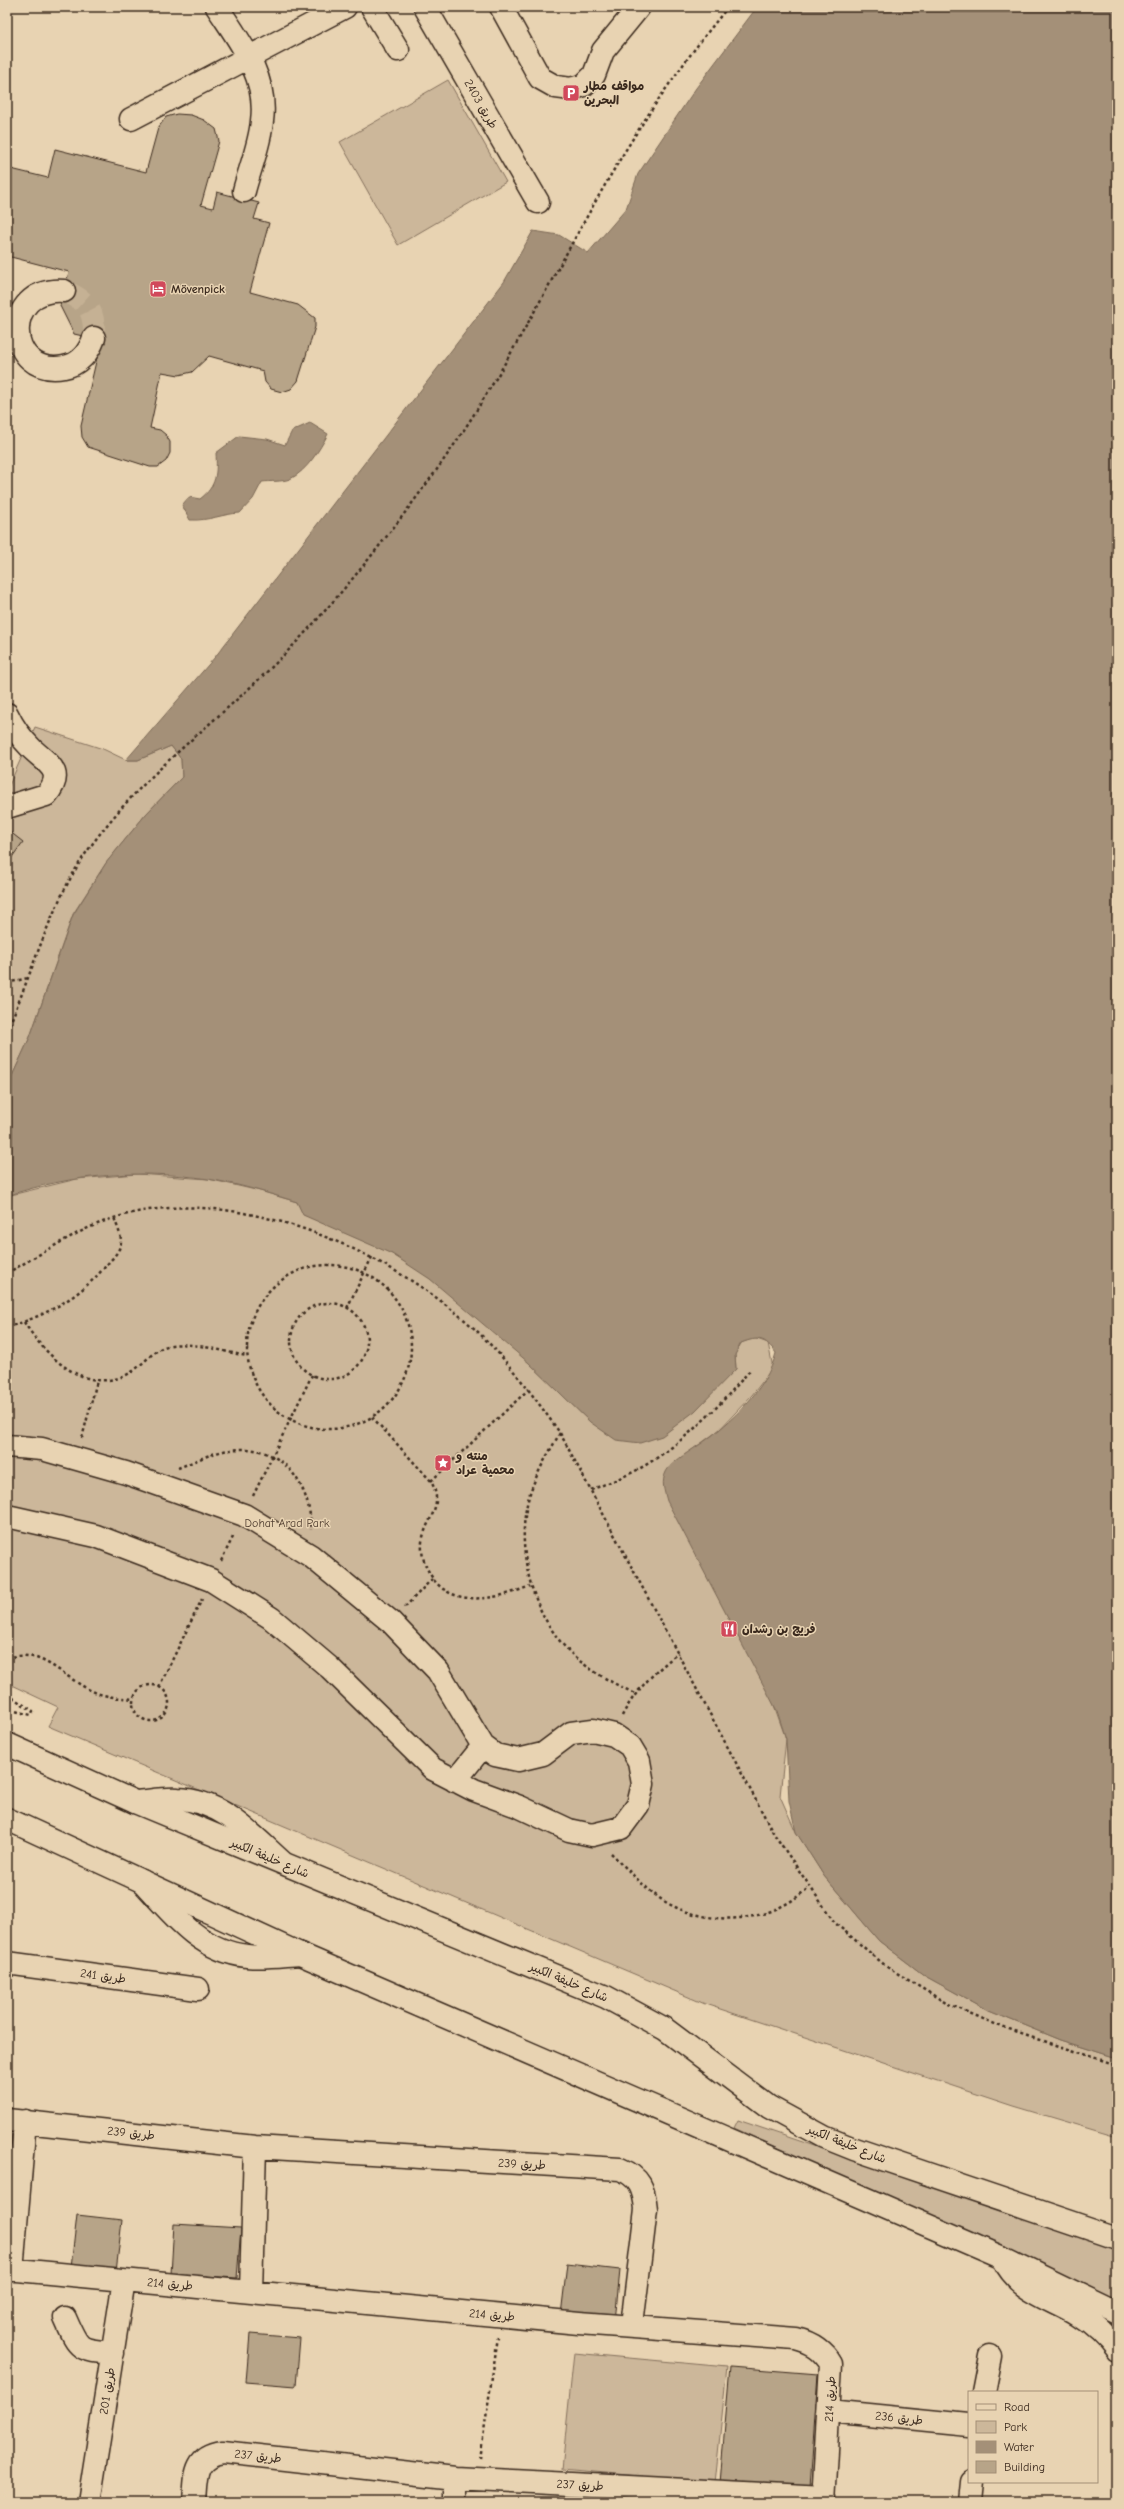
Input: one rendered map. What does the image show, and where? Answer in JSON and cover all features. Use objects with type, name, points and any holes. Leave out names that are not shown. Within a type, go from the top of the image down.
[{"type":"street","points":[[217,7],[249,58],[260,81],[263,107],[260,134],[244,192]]},
{"type":"street","points":[[130,119],[345,7]]},
{"type":"street","points":[[372,7],[398,50]]},
{"type":"street","name":"طريق 2403","points":[[425,7],[538,202]]},
{"type":"street","points":[[501,7],[540,78],[556,87],[571,89],[584,85],[594,75],[603,51],[639,7]]},
{"type":"street","points":[[64,291],[44,292],[26,305],[17,325],[16,356],[46,367],[68,367],[86,354],[94,338]]},
{"type":"street","points":[[7,714],[21,738],[51,764],[55,781],[46,795],[7,807]]},
{"type":"street","points":[[7,1446],[42,1449],[77,1459],[145,1480],[244,1515],[311,1556],[391,1622],[438,1671],[483,1746],[495,1755],[518,1760],[543,1754],[571,1733],[593,1730],[614,1735],[630,1746],[639,1761],[643,1784],[638,1805],[621,1828],[592,1835],[569,1830],[520,1807],[474,1790],[433,1769],[330,1668],[271,1618],[211,1580],[96,1536],[7,1516]]},
{"type":"street","name":"شارع خليفة الكبير","points":[[7,1744],[134,1802],[612,2000],[665,2029],[769,2107],[824,2137],[854,2150],[1117,2238]]},
{"type":"street","points":[[455,1781],[483,1746]]},
{"type":"street","points":[[7,1820],[300,1954],[1003,2258],[1117,2313]]},
{"type":"street","points":[[142,1881],[185,1927],[215,1947],[249,1956],[300,1954]]},
{"type":"street","name":"طريق 241","points":[[7,1963],[198,1989]]},
{"type":"street","points":[[10,2270],[16,2121]]},
{"type":"street","name":"طريق 239","points":[[16,2121],[255,2147],[620,2169],[630,2173],[639,2181],[645,2193],[646,2209],[632,2325]]},
{"type":"street","points":[[251,2291],[255,2147]]},
{"type":"street","points":[[1003,2258],[1011,2273],[1026,2287],[1088,2321],[1117,2350]]},
{"type":"street","name":"طريق 214","points":[[10,2270],[251,2291],[502,2316],[796,2339],[808,2342],[826,2355],[831,2364],[823,2500]]},
{"type":"street","name":"طريق 201","points":[[89,2502],[124,2280]]},
{"type":"street","points":[[65,2318],[79,2346],[88,2350],[113,2353]]},
{"type":"street","points":[[983,2391],[990,2356]]},
{"type":"street","name":"طريق 236","points":[[829,2411],[968,2425]]},
{"type":"street","name":"طريق 237","points":[[194,2502],[199,2464],[210,2454],[223,2452],[455,2478],[823,2500]]},
{"type":"street","points":[[455,2478],[455,2502]]},
{"type":"street","points":[[970,2502],[972,2483]]},
{"type":"path","points":[[7,1030],[28,978],[39,944],[58,902],[80,862],[107,824],[138,790],[279,659],[360,571],[432,476],[497,376],[612,174],[653,107],[698,43],[728,7]]},
{"type":"path","points":[[7,983],[28,978]]},
{"type":"path","points":[[7,1273],[84,1229],[114,1217],[151,1209],[187,1207],[240,1213],[285,1223],[330,1238],[372,1257],[427,1291],[478,1332],[529,1389],[560,1433],[592,1490],[774,1834],[809,1888],[835,1923],[887,1967],[946,2003],[1009,2030],[1117,2066]]},
{"type":"path","points":[[7,1327],[24,1322],[62,1305],[96,1279],[117,1253],[121,1242],[114,1217]]},
{"type":"path","points":[[347,1308],[372,1257]]},
{"type":"path","points":[[318,1265],[350,1267],[365,1272],[379,1281],[400,1304],[410,1334],[409,1366],[403,1381],[395,1395],[372,1417],[356,1424],[323,1429],[306,1426],[290,1419],[266,1399],[257,1386],[247,1356],[250,1324],[264,1296],[276,1284],[293,1273],[318,1265]]},
{"type":"path","points":[[337,1304],[347,1308],[355,1313],[366,1330],[366,1349],[363,1359],[357,1367],[341,1377],[331,1379],[312,1375],[304,1369],[293,1353],[292,1343],[296,1324],[302,1316],[318,1305],[337,1304]]},
{"type":"path","points":[[24,1322],[37,1343],[54,1360],[74,1373],[97,1381],[115,1380],[131,1372],[156,1350],[171,1344],[187,1345],[247,1356]]},
{"type":"path","points":[[592,1490],[639,1469],[681,1442],[718,1408],[751,1369]]},
{"type":"path","points":[[77,1459],[97,1381]]},
{"type":"path","points":[[431,1481],[529,1389]]},
{"type":"path","points":[[372,1417],[431,1481],[436,1491],[437,1502],[422,1541],[422,1554],[432,1579],[444,1590],[458,1596],[474,1598],[493,1598],[530,1586]]},
{"type":"path","points":[[560,1433],[548,1453],[530,1494],[524,1537],[530,1586],[546,1621],[573,1656],[608,1681],[636,1694]]},
{"type":"path","points":[[145,1480],[229,1450],[251,1449],[272,1456],[288,1466],[300,1481],[308,1498],[311,1516],[311,1556]]},
{"type":"path","points":[[391,1622],[432,1579]]},
{"type":"path","points":[[614,1735],[636,1694],[656,1672],[678,1653]]},
{"type":"path","points":[[7,1659],[15,1656],[38,1657],[74,1682],[93,1691],[113,1697],[134,1699]]},
{"type":"path","points":[[144,1687],[159,1687],[165,1692],[169,1707],[159,1719],[151,1721],[143,1719],[137,1714],[134,1707],[134,1699],[144,1687]]},
{"type":"path","points":[[7,1694],[33,1711],[31,1715],[7,1709]]},
{"type":"path","points":[[592,1835],[659,1898],[688,1912],[720,1919],[752,1916],[783,1906],[809,1888]]},
{"type":"path","points":[[477,2479],[502,2316]]},
{"type":"green space","points":[[448,80],[506,182],[398,245],[340,142]]},
{"type":"green space","points":[[35,727],[103,749],[126,760],[138,760],[171,746],[181,759],[182,777],[146,814],[106,863],[73,914],[30,1037],[7,1087],[7,790]]},
{"type":"green space","name":"Dohat Arad Park","points":[[137,1174],[208,1179],[260,1191],[297,1202],[304,1215],[382,1248],[420,1271],[472,1310],[590,1422],[736,1369],[735,1354],[741,1343],[754,1338],[768,1343],[773,1368],[752,1395],[719,1430],[685,1455],[786,1739],[780,1796],[796,1832],[824,1876],[879,1941],[925,1976],[989,2011],[1060,2040],[1117,2058],[1117,2137],[1013,2106],[705,2004],[48,1726],[58,1707],[7,1683],[7,1196],[77,1179]]},
{"type":"green space","points":[[738,2120],[1117,2249],[1117,2301],[734,2128]]},
{"type":"green space","points":[[574,2353],[727,2367],[715,2483],[562,2469]]},
{"type":"water","points":[[757,7],[1117,7],[1117,2058],[1060,2040],[989,2011],[925,1976],[879,1941],[824,1876],[796,1832],[789,1801],[786,1739],[777,1711],[667,1501],[664,1486],[664,1476],[668,1468],[725,1425],[756,1392],[765,1379],[776,1353],[765,1341],[757,1339],[741,1343],[735,1355],[736,1369],[695,1411],[662,1436],[640,1443],[616,1440],[590,1422],[529,1363],[430,1279],[392,1254],[303,1215],[297,1202],[219,1181],[158,1174],[132,1174],[81,1178],[7,1196],[7,1087],[30,1037],[73,915],[106,863],[146,814],[182,777],[181,759],[171,746],[138,760],[126,760],[215,657],[504,282],[533,231],[559,235],[588,253],[626,209],[638,174],[696,88]]},
{"type":"water","points":[[310,423],[328,434],[317,453],[302,471],[287,480],[262,482],[253,499],[240,513],[190,520],[182,505],[189,497],[200,499],[210,489],[216,473],[216,453],[239,436],[267,439],[285,445],[292,431]]},
{"type":"building","name":"Mövenpick","points":[[177,114],[191,115],[204,120],[216,129],[219,141],[201,205],[213,208],[217,192],[259,203],[254,219],[269,223],[250,292],[298,305],[315,318],[315,327],[298,381],[291,389],[282,392],[271,389],[265,382],[263,371],[209,356],[192,372],[179,375],[162,372],[150,428],[160,430],[166,435],[170,442],[170,453],[166,461],[158,467],[150,467],[88,447],[82,437],[81,426],[101,340],[74,334],[60,306],[69,272],[7,256],[7,183],[11,169],[48,178],[55,149],[146,172],[158,128],[166,117]]},
{"type":"building","points":[[9,831],[23,842],[7,864],[7,833]]},
{"type":"building","points":[[77,2215],[122,2220],[116,2272],[71,2267]]},
{"type":"building","points":[[174,2224],[241,2228],[237,2278],[171,2274]]},
{"type":"building","points":[[567,2264],[620,2270],[615,2321],[561,2315]]},
{"type":"building","points":[[250,2334],[300,2338],[296,2386],[246,2382]]},
{"type":"building","points":[[730,2367],[818,2374],[810,2487],[720,2483]]},
{"type":"tunnel","points":[[64,291],[85,303],[89,308],[92,314],[94,338]]},
{"type":"place","name":"مواقف مطار البحرين","points":[[571,93]]},
{"type":"place","name":"Mövenpick","points":[[158,289]]},
{"type":"place","name":"منته و محمية عراد","points":[[443,1463]]},
{"type":"place","name":"فريج بن رشدان","points":[[729,1629]]}]
